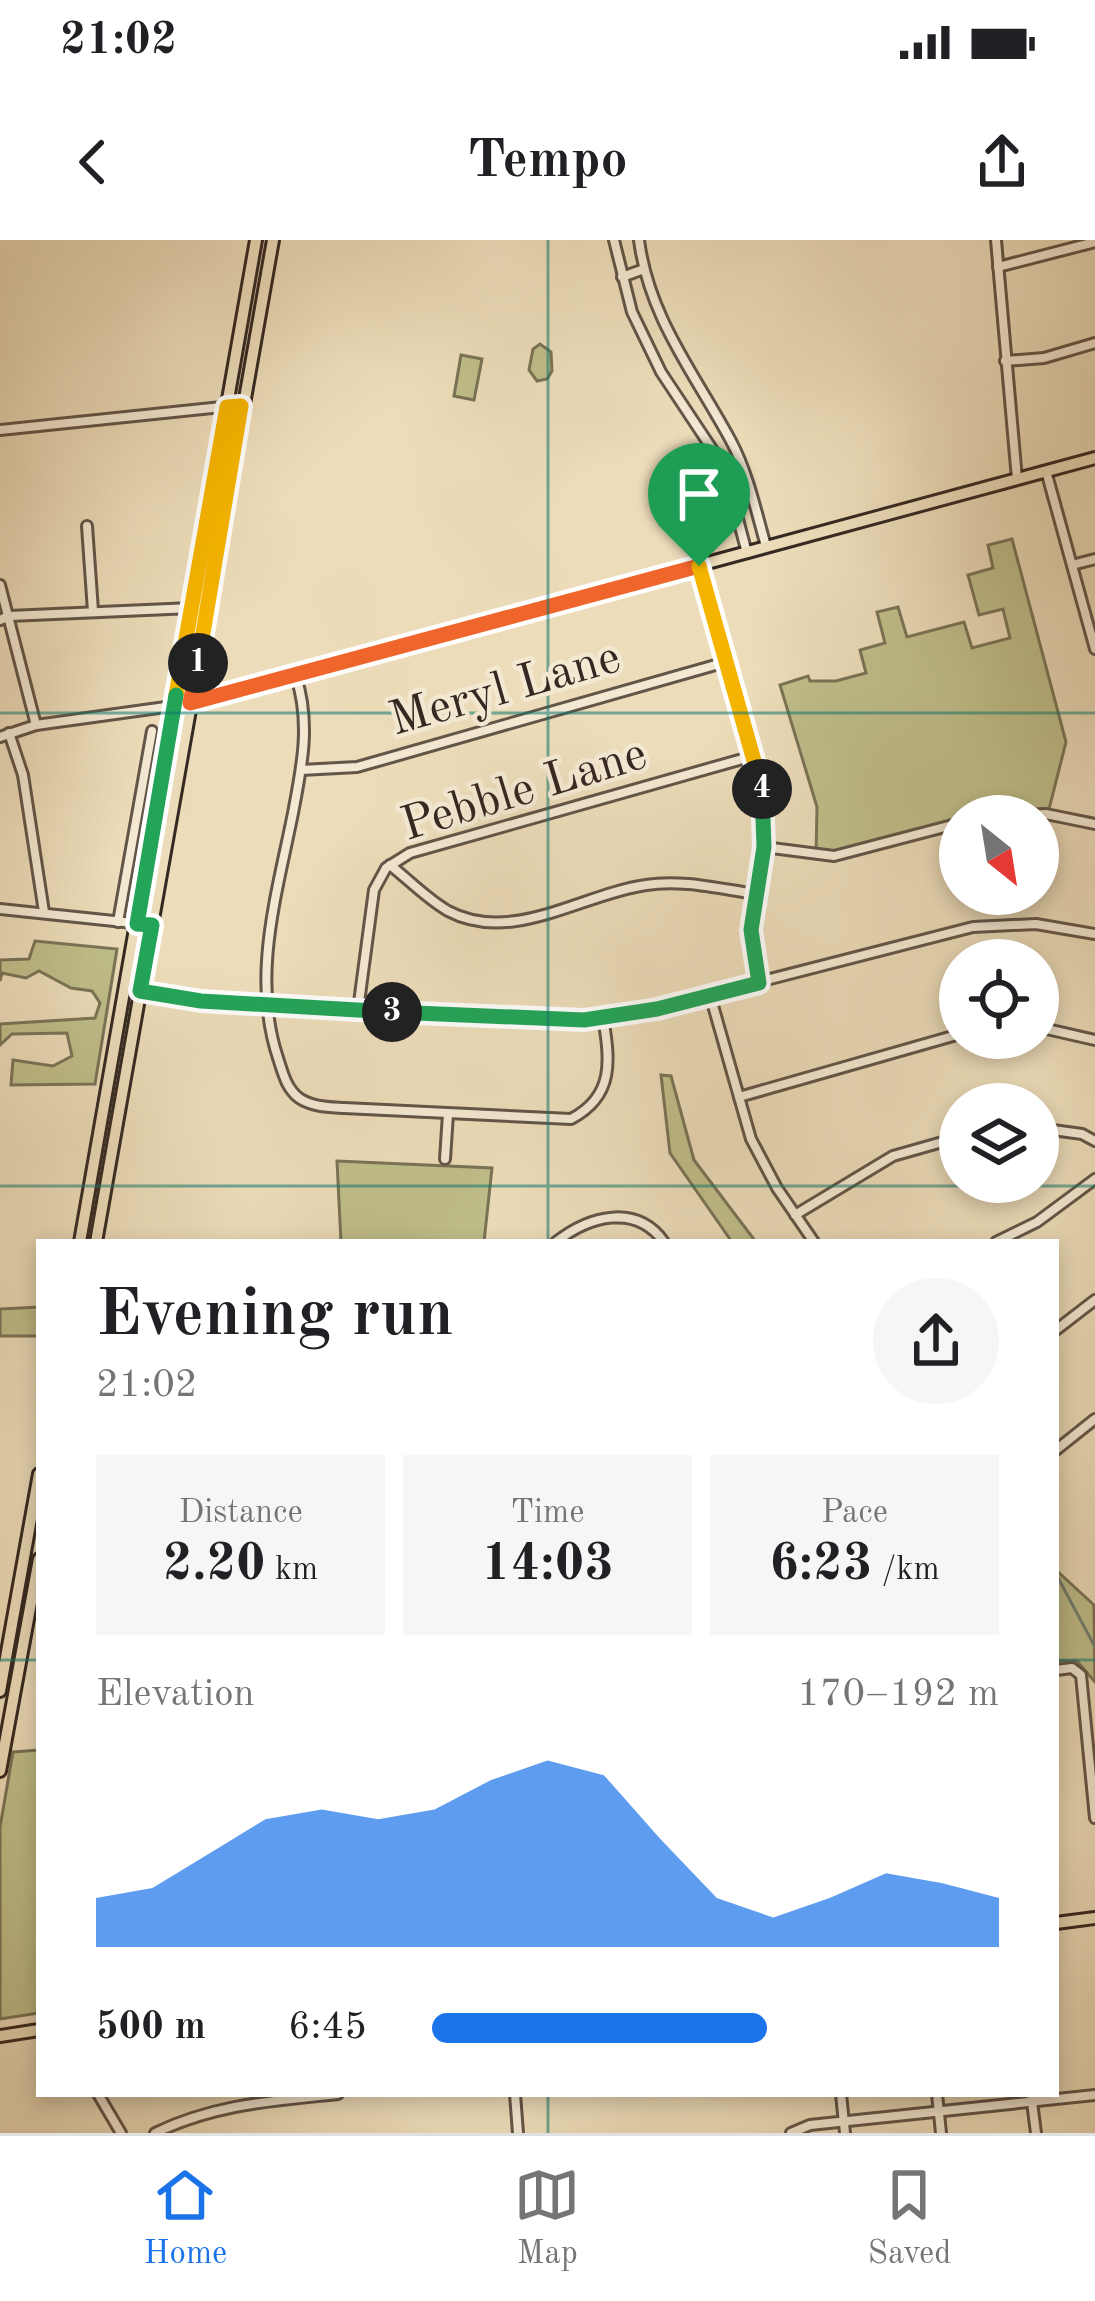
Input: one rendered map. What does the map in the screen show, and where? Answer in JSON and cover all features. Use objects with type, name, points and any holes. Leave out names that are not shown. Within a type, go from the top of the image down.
[{"type":"main road","points":[[97,1239],[190,703],[256,240]]},
{"type":"main road","points":[[81,1239],[192,608],[273,240]]},
{"type":"main road","points":[[175,706],[1095,458]]},
{"type":"main road","points":[[0,1690],[36,1493]]},
{"type":"main road","points":[[0,1771],[3,1732],[36,1572]]},
{"type":"main road","points":[[1059,1923],[1095,1918]]},
{"type":"main road","points":[[0,2036],[36,2030]]},
{"type":"street","points":[[614,240],[632,312],[653,357],[716,455],[746,554]]},
{"type":"street","points":[[640,240],[644,269],[675,348],[737,453],[767,548]]},
{"type":"street","points":[[996,240],[1017,479]]},
{"type":"street","points":[[998,267],[1095,242]]},
{"type":"street","points":[[622,277],[644,269]]},
{"type":"street","points":[[1006,361],[1044,358],[1095,344]]},
{"type":"street","points":[[0,430],[234,406]]},
{"type":"street","points":[[1046,471],[1095,649]]},
{"type":"street","points":[[87,526],[93,610]]},
{"type":"street","points":[[1072,565],[1095,559]]},
{"type":"street","points":[[699,566],[763,793],[764,847],[751,930],[759,983]]},
{"type":"street","points":[[0,585],[4,618],[36,725]]},
{"type":"street","points":[[4,618],[192,608]]},
{"type":"street","name":"Meryl Lane","points":[[301,770],[357,767],[726,662]]},
{"type":"street","points":[[296,677],[307,720],[264,986],[269,1030],[286,1082],[302,1100],[344,1108],[571,1119],[589,1109],[607,1076],[603,1017]]},
{"type":"street","points":[[44,912],[22,775],[4,735],[36,725],[175,706]]},
{"type":"street","points":[[150,746],[171,727]]},
{"type":"street","points":[[118,922],[152,731]]},
{"type":"street","name":"Pebble Lane","points":[[358,1010],[374,890],[390,865],[410,853],[476,833],[753,756]]},
{"type":"street","points":[[1059,817],[1095,824]]},
{"type":"street","points":[[764,847],[834,856],[939,828]]},
{"type":"street","points":[[390,865],[444,909],[475,921],[526,920],[647,884],[690,884],[756,894]]},
{"type":"street","points":[[0,909],[152,925]]},
{"type":"street","points":[[125,988],[201,1001],[490,1018],[603,1017],[710,995],[973,927],[1036,924],[1095,934]]},
{"type":"street","points":[[710,995],[759,1156],[812,1239]]},
{"type":"street","points":[[1059,1032],[1095,1040]]},
{"type":"street","points":[[739,1097],[939,1040]]},
{"type":"street","points":[[445,1160],[448,1114]]},
{"type":"street","points":[[1059,1131],[1095,1141]]},
{"type":"street","points":[[795,1215],[893,1156],[939,1143]]},
{"type":"street","points":[[1002,1239],[1036,1222],[1095,1179]]},
{"type":"street","points":[[561,1239],[587,1224],[619,1217],[639,1220],[661,1239]]},
{"type":"street","points":[[1059,1328],[1095,1300]]},
{"type":"street","points":[[1059,1448],[1095,1419]]},
{"type":"street","points":[[1059,1670],[1076,1670],[1082,1687],[1095,1818]]},
{"type":"street","points":[[1059,2097],[1095,2095]]},
{"type":"street","points":[[100,2097],[121,2133]]},
{"type":"street","points":[[155,2133],[217,2108],[312,2097]]},
{"type":"street","points":[[515,2097],[518,2133]]},
{"type":"street","points":[[841,2097],[845,2133]]},
{"type":"street","points":[[937,2097],[941,2133]]},
{"type":"street","points":[[791,2133],[810,2125],[1032,2098],[1036,2133]]},
{"type":"shaded area","points":[[540,344],[551,352],[552,371],[547,379],[537,381],[529,370],[533,349]]},
{"type":"shaded area","points":[[461,355],[482,359],[474,400],[454,396]]},
{"type":"shaded area","points":[[1012,539],[1066,742],[1053,795],[939,795],[939,834],[816,857],[817,807],[780,685],[808,676],[810,681],[836,681],[866,673],[860,650],[885,643],[877,612],[898,607],[907,637],[964,622],[972,648],[1010,638],[1003,609],[979,615],[968,575],[993,568],[988,545]]},
{"type":"shaded area","points":[[35,941],[117,949],[95,1084],[11,1085],[13,1060],[53,1066],[72,1056],[67,1033],[12,1034],[0,1045],[0,1024],[95,1018],[100,1003],[92,991],[71,988],[39,971],[26,978],[2,973],[0,981],[0,960],[29,959]]},
{"type":"shaded area","points":[[661,1075],[671,1076],[694,1160],[754,1239],[730,1239],[670,1153]]},
{"type":"shaded area","points":[[337,1161],[492,1168],[484,1239],[341,1239]]},
{"type":"shaded area","points":[[36,1307],[36,1336],[0,1336],[0,1309]]},
{"type":"shaded area","points":[[1059,1573],[1094,1605],[1095,1682],[1077,1661],[1059,1661]]},
{"type":"shaded area","points":[[36,1750],[36,2013],[0,2019],[0,1827],[13,1752]]},
{"type":"waterway","points":[[1059,1580],[1095,1647]]},
{"type":"route","points":[[241,406],[190,703],[699,566],[763,793],[764,847],[751,930],[759,983],[657,1009],[584,1020],[201,1001],[140,991],[152,925],[137,924],[227,407],[241,406]]}]
